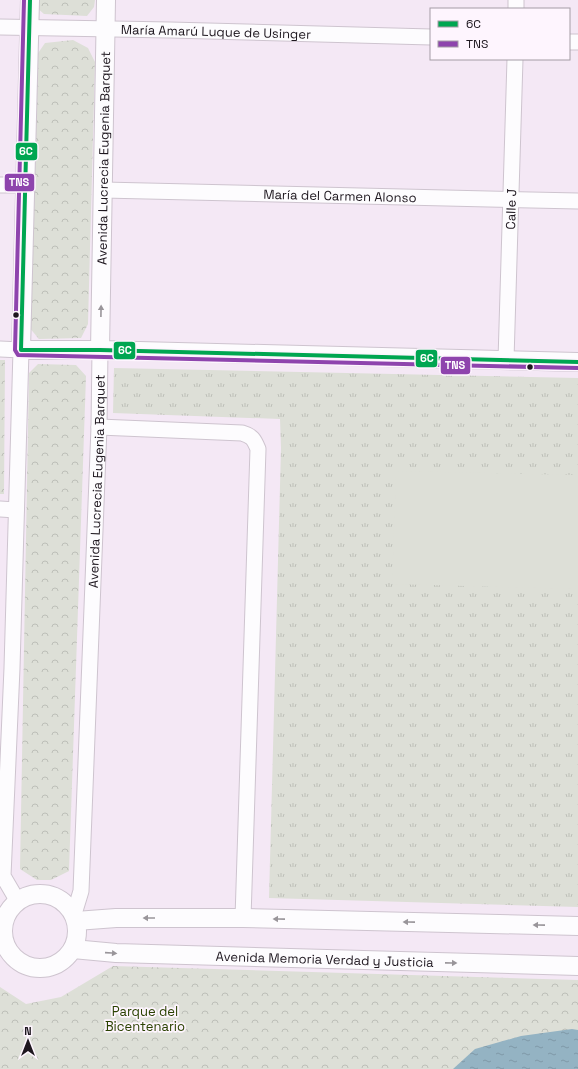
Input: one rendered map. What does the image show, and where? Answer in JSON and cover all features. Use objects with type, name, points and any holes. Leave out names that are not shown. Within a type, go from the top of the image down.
[{"type":"street","points":[[10,901],[32,894],[49,894],[63,901],[75,917],[77,935],[73,949],[64,959],[54,966],[41,968],[28,966],[17,961],[8,951],[3,940],[1,928],[10,901],[3,876],[6,667],[16,510],[30,0]]},
{"type":"street","name":"Avenida Lucrecia Eugenia Barquet","points":[[75,917],[81,891],[99,427],[106,0]]},
{"type":"street","name":"María Amarú Luque de Usinger","points":[[0,27],[105,28],[430,37]]},
{"type":"street","name":"Calle J","points":[[506,360],[515,60]]},
{"type":"street","points":[[0,185],[25,185]]},
{"type":"street","name":"María del Carmen Alonso","points":[[102,190],[578,201]]},
{"type":"street","points":[[0,349],[100,350],[578,362]]},
{"type":"street","points":[[99,427],[242,433],[250,435],[254,439],[258,449],[243,918]]},
{"type":"street","points":[[0,509],[16,510]]},
{"type":"street","points":[[75,917],[243,918],[578,926]]},
{"type":"street","name":"Avenida Memoria Verdad y Justicia","points":[[73,949],[124,953],[578,966]]},
{"type":"green space","points":[[36,0],[95,0],[94,7],[87,16],[44,14],[36,7]]},
{"type":"green space","points":[[73,40],[88,48],[95,62],[88,324],[81,338],[39,339],[28,326],[34,59],[45,43]]},
{"type":"green space","points":[[0,360],[5,360],[4,494],[0,494]]},
{"type":"green space","points":[[38,364],[76,365],[86,376],[69,871],[51,880],[37,880],[20,869],[29,373]]},
{"type":"green space","points":[[114,368],[578,378],[578,907],[269,898],[281,448],[280,419],[113,413]]},
{"type":"green space","points":[[396,471],[578,475],[578,589],[392,584]]},
{"type":"green space","name":"Parque del Bicentenario","points":[[113,966],[578,980],[578,1069],[0,1069],[0,987],[26,1004],[61,997]]},
{"type":"water","points":[[572,1029],[578,1030],[578,1069],[453,1069],[475,1049],[521,1036]]},
{"type":"transit line","name":"TNS","points":[[24,0],[15,350],[18,355],[578,368]]},
{"type":"transit line","name":"6C","points":[[30,0],[21,350],[100,350],[578,362]]}]
